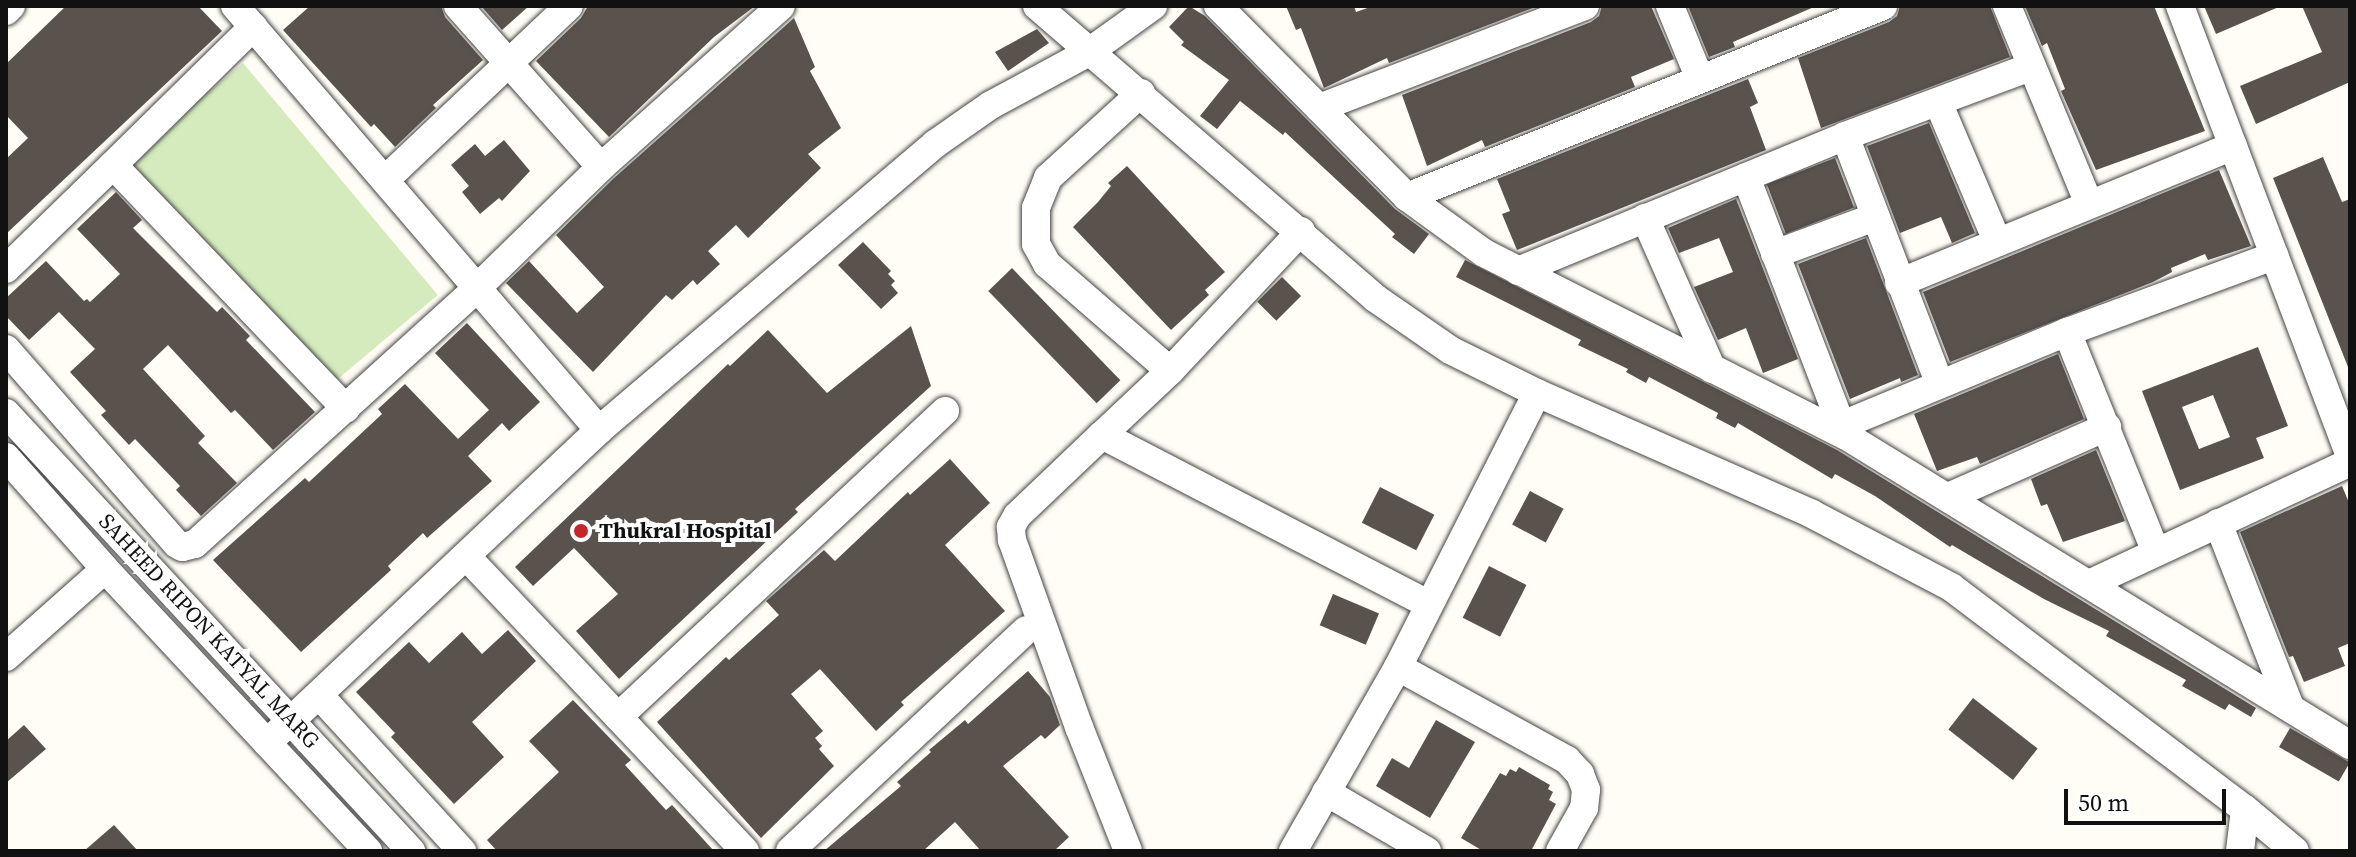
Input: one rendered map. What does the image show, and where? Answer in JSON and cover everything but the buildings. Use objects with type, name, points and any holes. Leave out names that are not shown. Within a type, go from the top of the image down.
[{"type":"street","points":[[6,11],[11,6]]},
{"type":"street","points":[[458,6],[601,167]]},
{"type":"street","points":[[385,180],[569,6]]},
{"type":"street","points":[[6,349],[182,547],[195,544],[477,288],[601,167],[781,6]]},
{"type":"street","points":[[1037,6],[1375,298],[1450,350],[1537,393],[1812,514],[1951,587],[2245,809],[2295,851]]},
{"type":"street","points":[[267,743],[599,430],[935,144],[991,105],[1089,52],[1153,6]]},
{"type":"street","points":[[1218,6],[1407,197],[1484,253],[1712,369],[1842,430],[2289,704],[2350,745]]},
{"type":"street","points":[[1319,108],[1585,6]]},
{"type":"street","points":[[1670,6],[1700,79]]},
{"type":"street","points":[[1407,197],[1883,6]]},
{"type":"street","points":[[2007,6],[2089,204]]},
{"type":"street","points":[[2091,583],[2350,459],[2180,6]]},
{"type":"street","points":[[6,269],[113,165],[244,16],[599,430]]},
{"type":"street","points":[[1518,271],[1845,136],[2031,67]]},
{"type":"street","points":[[1141,93],[1058,167],[1042,187],[1036,208],[1036,244],[1047,264],[1170,371]]},
{"type":"street","points":[[1938,102],[1997,241]]},
{"type":"street","points":[[1845,136],[1939,382]]},
{"type":"street","points":[[1899,283],[2233,146]]},
{"type":"street","points":[[113,165],[346,409]]},
{"type":"street","points":[[1746,177],[1842,430]]},
{"type":"street","points":[[1775,254],[1875,217]]},
{"type":"street","points":[[1645,218],[1712,369]]},
{"type":"street","points":[[1128,851],[1079,727],[1012,540],[1011,527],[1017,516],[1170,371],[1301,231]]},
{"type":"street","points":[[1842,430],[1939,382],[2274,256]]},
{"type":"street","points":[[2067,332],[2156,552]]},
{"type":"street","points":[[1293,851],[1398,667],[1537,393]]},
{"type":"street","points":[[618,717],[945,411]]},
{"type":"street","name":"SAHEED RIPON KATYAL MARG","points":[[6,413],[411,851]]},
{"type":"street","points":[[1948,497],[2107,427]]},
{"type":"street","points":[[1102,435],[1428,604]]},
{"type":"street","name":"SAHEED RIPON KATYAL MARG","points":[[6,457],[105,569],[368,851]]},
{"type":"street","points":[[2218,523],[2289,704]]},
{"type":"street","points":[[466,556],[745,851]]},
{"type":"street","points":[[6,657],[105,569]]},
{"type":"street","points":[[790,851],[1026,630]]},
{"type":"street","points":[[1398,667],[1567,760],[1580,774],[1586,790],[1584,808],[1560,851]]},
{"type":"street","points":[[319,695],[462,851]]},
{"type":"street","points":[[1326,792],[1427,851]]},
{"type":"street","points":[[2240,851],[2245,809]]},
{"type":"green space","points":[[243,63],[438,295],[321,393],[126,161]]},
{"type":"place","name":"Thukral Hospital","points":[[581,531]]}]
